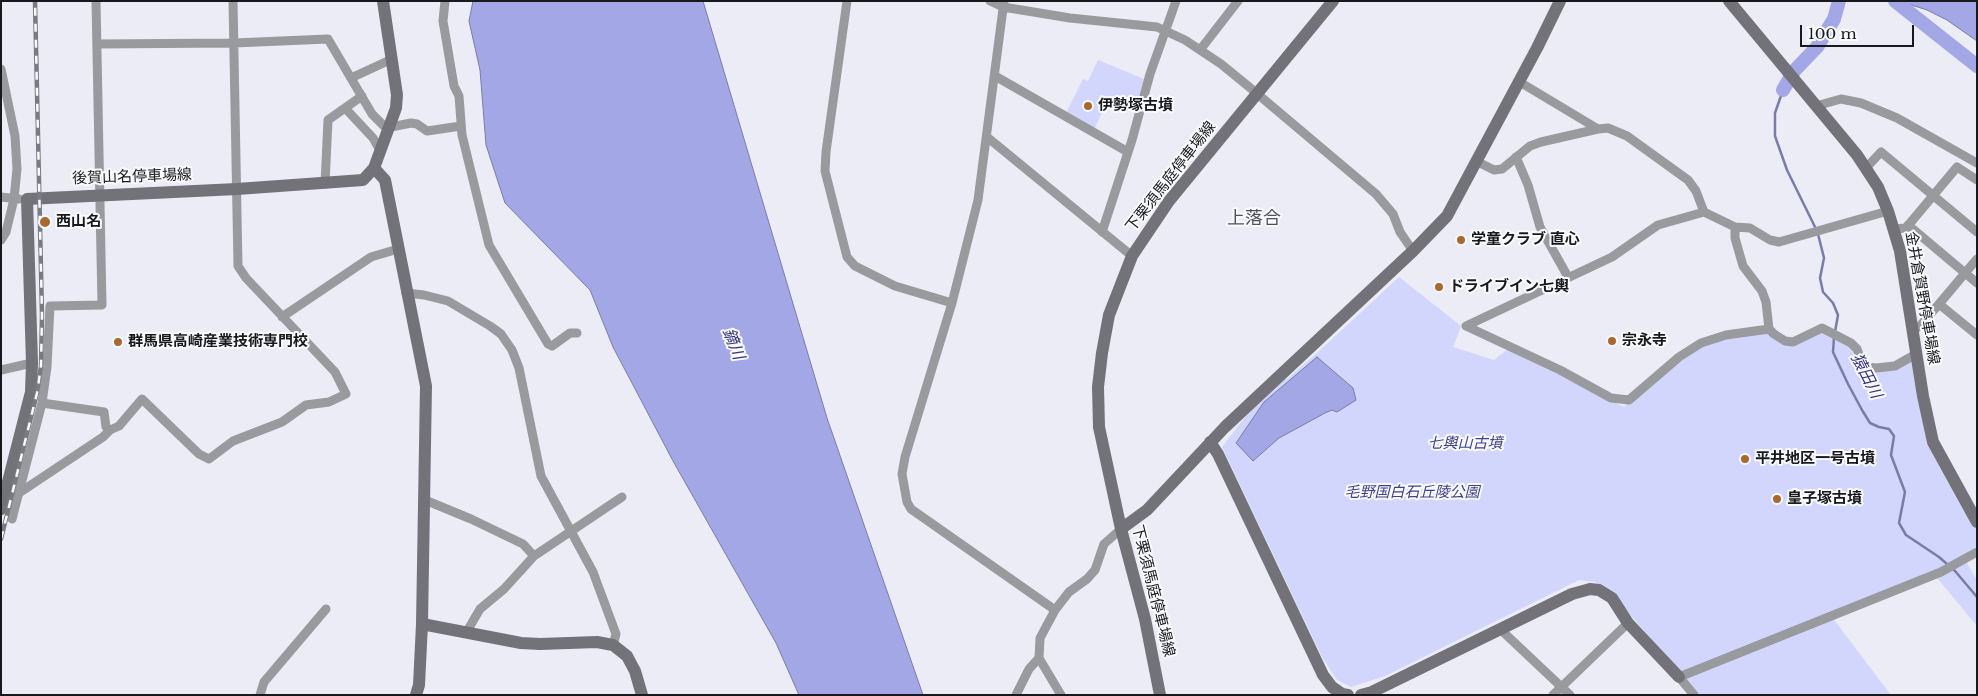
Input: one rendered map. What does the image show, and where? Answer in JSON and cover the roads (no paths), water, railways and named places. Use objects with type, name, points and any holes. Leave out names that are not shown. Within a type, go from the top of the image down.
[{"type":"main road","points":[[383,1],[397,94],[396,108],[391,127],[374,168],[385,180],[426,386],[422,624],[419,685],[416,695]]},
{"type":"main road","name":"下栗須馬庭停車場線","points":[[1160,695],[1145,619],[1121,529],[1099,427],[1098,387],[1109,316],[1132,256],[1169,201],[1333,1]]},
{"type":"main road","points":[[1121,529],[1146,510],[1210,442],[1413,251],[1447,216],[1560,1]]},
{"type":"main road","name":"金井倉賀野停車場線","points":[[1729,1],[1866,168],[1888,211],[1900,250],[1928,426],[1933,442],[1962,498],[1977,522]]},
{"type":"main road","name":"後賀山名停車場線","points":[[20,199],[325,184],[363,180],[374,168]]},
{"type":"main road","points":[[1,509],[30,392],[32,362],[20,199]]},
{"type":"main road","points":[[1210,442],[1218,454],[1323,675],[1332,687],[1342,694],[1348,695]]},
{"type":"main road","points":[[1361,695],[1372,692],[1572,594],[1590,589],[1599,590],[1612,598],[1628,623],[1679,677]]},
{"type":"main road","points":[[422,624],[530,644],[597,642],[613,645],[627,656],[635,671],[642,695]]},
{"type":"street","points":[[12,519],[42,403],[47,367],[50,306],[102,304],[96,1]]},
{"type":"street","points":[[19,493],[103,437],[110,430],[119,426],[142,400],[199,454],[209,459],[233,442],[282,422],[306,405],[329,402],[346,394],[334,372],[246,278],[238,266],[233,1]]},
{"type":"street","points":[[445,1],[443,21],[454,86],[459,96],[461,126],[489,245],[548,344],[552,346],[570,333],[576,333]]},
{"type":"street","points":[[847,1],[825,171],[846,257],[855,266],[895,286],[952,303]]},
{"type":"street","points":[[990,1],[1097,22],[1150,26],[1166,30],[1200,50],[1221,64],[1258,94],[1376,194],[1393,214],[1400,232],[1413,251]]},
{"type":"street","points":[[1102,232],[1128,152],[1150,74],[1176,1]]},
{"type":"street","points":[[1200,50],[1238,1]]},
{"type":"street","points":[[1004,4],[978,200],[952,303],[905,457],[902,474],[907,502],[911,509],[1055,610]]},
{"type":"street","points":[[97,44],[234,43],[328,39],[372,114],[384,126],[391,127],[410,123],[417,124],[427,131],[461,126]]},
{"type":"street","points":[[351,78],[392,59]]},
{"type":"street","points":[[1,69],[15,136],[20,199],[1,240]]},
{"type":"street","points":[[995,76],[1128,152]]},
{"type":"street","points":[[1518,81],[1598,128],[1618,131],[1627,136],[1688,180],[1696,191],[1704,212]]},
{"type":"street","points":[[325,184],[328,120],[362,96]]},
{"type":"street","points":[[1816,106],[1841,99],[1861,103],[1897,118],[1977,163]]},
{"type":"street","points":[[345,108],[373,138],[381,152]]},
{"type":"street","points":[[1476,161],[1494,170],[1502,169],[1530,146],[1598,128]]},
{"type":"street","points":[[987,137],[1132,256]]},
{"type":"street","points":[[1866,168],[1881,152],[1977,232]]},
{"type":"street","points":[[1516,157],[1528,185],[1540,227],[1568,278]]},
{"type":"street","points":[[1894,229],[1906,228],[1957,167],[1977,180]]},
{"type":"street","points":[[1,197],[20,199]]},
{"type":"street","points":[[1888,211],[1778,242],[1770,240],[1750,228],[1735,227],[1704,212],[1658,225],[1612,257],[1466,326],[1560,370],[1611,398],[1629,400],[1679,358],[1701,343],[1726,335],[1769,329],[1785,341],[1793,342],[1822,328],[1851,343],[1867,367],[1876,368],[1895,366],[1916,354]]},
{"type":"street","points":[[1908,225],[1977,283]]},
{"type":"street","points":[[1735,227],[1735,238],[1743,266],[1762,291],[1766,302],[1769,329]]},
{"type":"street","points":[[282,317],[371,257],[398,249]]},
{"type":"street","points":[[1913,330],[1920,326],[1977,259]]},
{"type":"street","points":[[406,293],[448,301],[490,326],[500,334],[512,350],[519,368],[541,476],[593,572],[616,634],[613,645]]},
{"type":"street","points":[[1939,304],[1977,335]]},
{"type":"street","points":[[1,370],[32,362]]},
{"type":"street","points":[[42,403],[104,412],[106,426],[110,430]]},
{"type":"street","points":[[466,633],[480,609],[504,589],[534,556],[622,498]]},
{"type":"street","points":[[425,500],[524,544],[534,556]]},
{"type":"street","points":[[1061,695],[1039,658],[1040,638],[1055,610],[1069,592],[1087,579],[1095,570],[1104,544],[1121,529]]},
{"type":"street","points":[[1694,695],[1679,677],[1944,571],[1977,552]]},
{"type":"street","points":[[260,695],[264,682],[326,609]]},
{"type":"street","points":[[1553,695],[1628,623]]},
{"type":"street","points":[[1500,629],[1570,695]]},
{"type":"street","points":[[1016,695],[1021,689],[1029,669],[1039,658]]},
{"type":"water","name":"鏑川","points":[[473,1],[703,1],[827,418],[923,695],[799,695],[776,643],[673,461],[613,347],[590,290],[505,203],[486,145],[480,70],[469,21]]},
{"type":"water","points":[[1899,1],[1977,1],[1977,41],[1947,20],[1927,10]]},
{"type":"water","points":[[1317,357],[1353,388],[1356,400],[1337,412],[1332,410],[1325,413],[1279,438],[1253,461],[1236,443],[1264,402]]},
{"type":"waterway","name":"猿田川","points":[[1783,90],[1794,71],[1817,47],[1834,19],[1839,1]]},
{"type":"waterway","points":[[1895,1],[1977,66]]},
{"type":"waterway","name":"猿田川","points":[[1783,90],[1775,113],[1775,136],[1787,170],[1816,229]]},
{"type":"waterway","name":"猿田川","points":[[1818,234],[1824,258],[1820,278],[1823,292],[1833,303],[1838,315],[1835,332]]},
{"type":"waterway","name":"猿田川","points":[[1834,337],[1833,352],[1862,410],[1870,423],[1889,429],[1894,436],[1891,455],[1905,492],[1899,523],[1906,535],[1939,557],[1955,571],[1977,597]]},
{"type":"railway","points":[[1,539],[37,393],[41,366],[42,315],[35,1]]},
{"type":"place","name":"伊勢塚古墳","points":[[1088,106]]},
{"type":"place","name":"西山名","points":[[45,222]]},
{"type":"place","name":"学童クラブ 直心","points":[[1461,240]]},
{"type":"place","name":"ドライブイン七輿","points":[[1439,287]]},
{"type":"place","name":"宗永寺","points":[[1612,341]]},
{"type":"place","name":"群馬県高崎産業技術専門校","points":[[118,342]]},
{"type":"place","name":"平井地区一号古墳","points":[[1745,459]]},
{"type":"place","name":"皇子塚古墳","points":[[1777,499]]},
{"type":"district","name":"上落合","points":[[1254,219]]},
{"type":"park label","name":"七輿山古墳","points":[[1465,444]]},
{"type":"park label","name":"毛野国白石丘陵公園","points":[[1412,493]]}]
